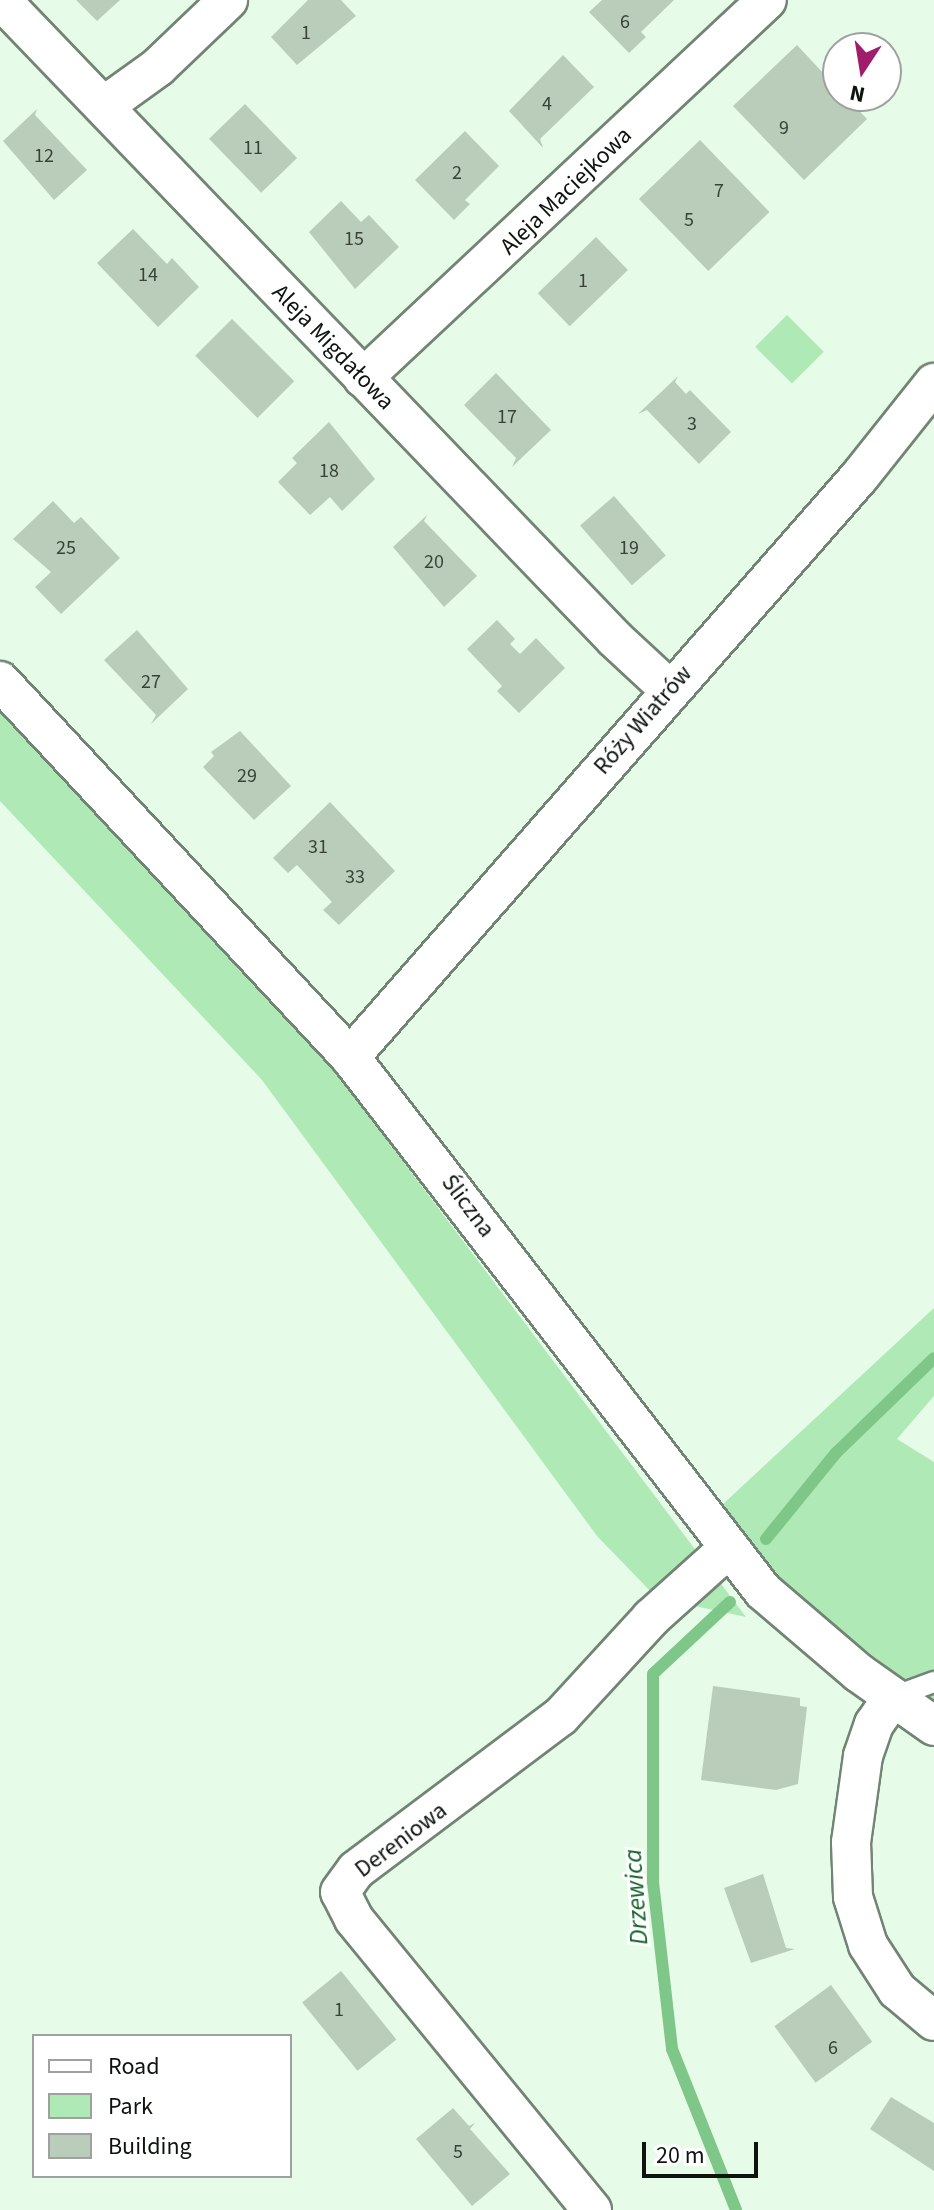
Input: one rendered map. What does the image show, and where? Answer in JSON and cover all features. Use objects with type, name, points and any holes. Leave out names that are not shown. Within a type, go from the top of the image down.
[{"type":"street","name":"Aleja Migdałowa","points":[[1,0],[363,378],[669,689]]},
{"type":"street","points":[[104,106],[158,67],[228,0]]},
{"type":"street","name":"Aleja Maciejkowa","points":[[363,378],[767,0]]},
{"type":"street","name":"Róży Wiatrów","points":[[350,1057],[669,689],[860,476],[934,383]]},
{"type":"street","name":"Śliczna","points":[[0,681],[350,1057],[763,1591],[893,1697],[934,1726]]},
{"type":"street","name":"Dereniowa","points":[[592,2210],[354,1919],[340,1892],[356,1870],[561,1716],[651,1618],[729,1548]]},
{"type":"street","points":[[893,1697],[874,1724],[863,1756],[851,1842],[853,1897],[868,1945],[897,1990],[934,2021]]},
{"type":"lane","points":[[893,1697],[934,1682]]},
{"type":"green space","points":[[787,315],[824,352],[792,384],[755,347]]},
{"type":"green space","points":[[0,703],[308,1035],[746,1617],[657,1598],[597,1536],[262,1080],[0,801]]},
{"type":"green space","points":[[934,1308],[934,1396],[897,1439],[934,1462],[934,1705],[775,1577],[723,1504]]},
{"type":"building","points":[[76,0],[120,0],[97,21]]},
{"type":"building","points":[[308,0],[341,0],[356,16],[297,65],[271,37]]},
{"type":"building","points":[[602,0],[674,0],[641,32],[646,37],[629,53],[589,12]]},
{"type":"building","points":[[797,45],[822,72],[822,112],[860,112],[867,119],[804,180],[733,106]]},
{"type":"building","points":[[563,55],[594,87],[540,139],[543,148],[509,111]]},
{"type":"building","points":[[245,104],[297,158],[261,193],[209,139]]},
{"type":"building","points":[[37,109],[35,115],[87,170],[54,200],[3,141]]},
{"type":"building","points":[[465,131],[499,166],[465,200],[470,204],[454,220],[415,180]]},
{"type":"building","points":[[700,140],[769,212],[708,271],[639,199]]},
{"type":"building","points":[[341,201],[361,222],[369,215],[399,247],[355,289],[309,232]]},
{"type":"building","points":[[133,229],[167,264],[172,258],[199,287],[158,327],[97,263]]},
{"type":"building","points":[[596,237],[628,270],[570,326],[538,293]]},
{"type":"building","points":[[232,319],[294,381],[257,418],[195,356]]},
{"type":"building","points":[[496,373],[551,430],[512,467],[516,458],[464,405]]},
{"type":"building","points":[[678,376],[675,382],[686,394],[690,390],[731,432],[699,464],[647,410],[638,414]]},
{"type":"building","points":[[329,422],[375,479],[342,511],[330,497],[310,515],[278,482],[297,463],[292,458]]},
{"type":"building","points":[[614,496],[666,556],[632,585],[580,526]]},
{"type":"building","points":[[53,501],[74,523],[81,517],[120,558],[61,614],[35,587],[51,572],[13,539]]},
{"type":"building","points":[[427,515],[424,521],[477,576],[444,607],[393,547]]},
{"type":"building","points":[[497,620],[515,639],[510,644],[520,654],[536,638],[565,668],[519,713],[497,691],[502,686],[467,649]]},
{"type":"building","points":[[137,630],[188,689],[151,724],[156,715],[104,660]]},
{"type":"building","points":[[240,731],[291,786],[254,820],[203,767],[214,756],[211,752]]},
{"type":"building","points":[[330,802],[395,871],[339,925],[323,910],[332,902],[297,865],[288,873],[273,858]]},
{"type":"building","points":[[713,1686],[800,1698],[800,1706],[807,1707],[798,1784],[776,1790],[701,1780]]},
{"type":"building","points":[[763,1874],[786,1948],[795,1949],[751,1963],[724,1888]]},
{"type":"building","points":[[341,1971],[396,2039],[358,2071],[302,2002]]},
{"type":"building","points":[[831,1985],[872,2042],[816,2083],[774,2026]]},
{"type":"building","points":[[891,2097],[934,2123],[934,2171],[870,2129]]},
{"type":"building","points":[[453,2108],[469,2126],[475,2123],[470,2129],[510,2174],[472,2206],[416,2139]]},
{"type":"waterway","name":"Drzewica","points":[[766,1539],[836,1453],[934,1358]]},
{"type":"waterway","name":"Drzewica","points":[[730,1602],[653,1674],[653,1882],[672,2049],[736,2210]]}]
